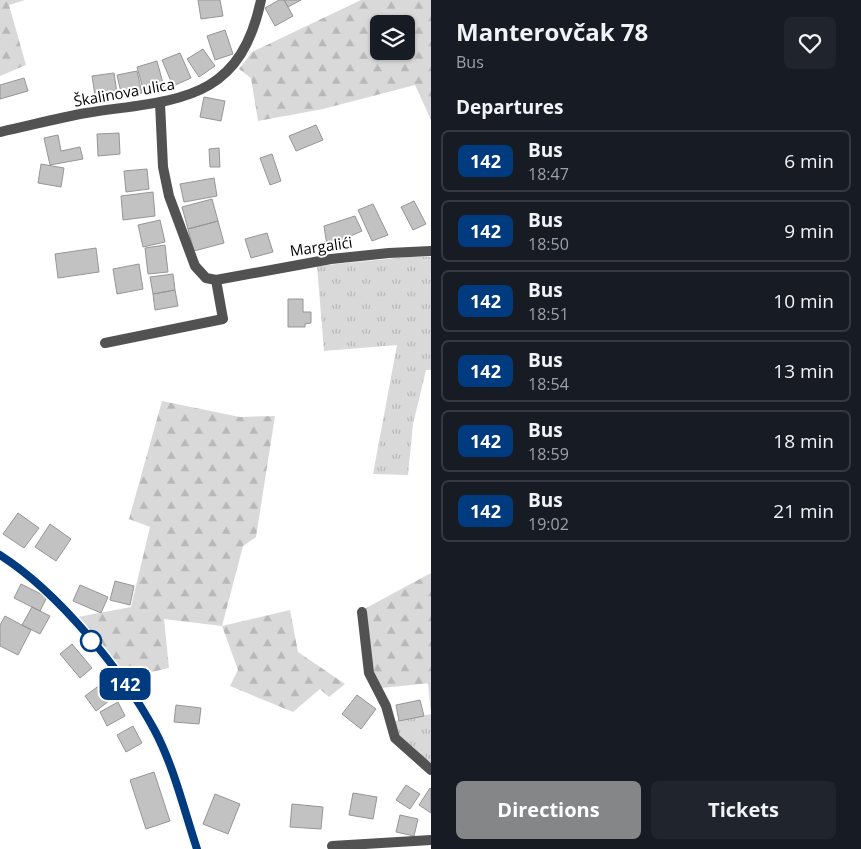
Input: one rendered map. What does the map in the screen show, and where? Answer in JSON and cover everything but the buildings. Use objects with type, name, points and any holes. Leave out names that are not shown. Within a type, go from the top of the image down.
[{"type":"street","name":"Škalinova ulica","points":[[0,132],[85,114],[160,103],[198,90],[232,68],[255,27],[260,0]]},
{"type":"street","points":[[105,343],[223,318],[216,280],[206,278],[195,266],[169,196],[163,168],[160,103]]},
{"type":"street","name":"Margalići","points":[[216,280],[331,259],[390,252],[431,251]]},
{"type":"street","points":[[0,556],[23,570],[57,601],[126,685],[155,732],[197,849]]},
{"type":"street","points":[[362,612],[369,673],[386,706],[395,738],[431,770]]},
{"type":"street","points":[[332,846],[431,840]]},
{"type":"green space","points":[[0,0],[25,0],[9,5],[26,65],[0,76]]},
{"type":"green space","points":[[361,0],[431,0],[431,120],[415,85],[323,109],[258,121],[251,78],[239,69],[252,52]]},
{"type":"green space","points":[[407,257],[431,257],[431,370],[426,370],[413,424],[408,475],[373,474],[397,345],[324,351],[317,266]]},
{"type":"green space","points":[[162,401],[240,417],[275,416],[256,537],[243,546],[222,626],[164,619],[169,668],[135,676],[121,684],[67,619],[131,607],[150,527],[129,519]]},
{"type":"green space","points":[[431,573],[431,683],[381,688],[371,667],[366,608]]},
{"type":"green space","points":[[290,610],[298,652],[345,684],[329,697],[320,689],[293,712],[230,686],[238,670],[222,626]]},
{"type":"green space","points":[[428,683],[431,683],[431,714]]},
{"type":"green space","points":[[431,714],[431,765],[398,735],[395,721]]},
{"type":"bus line","name":"142","points":[[0,555],[23,570],[57,601],[126,685],[155,732],[173,776],[197,849]]}]
